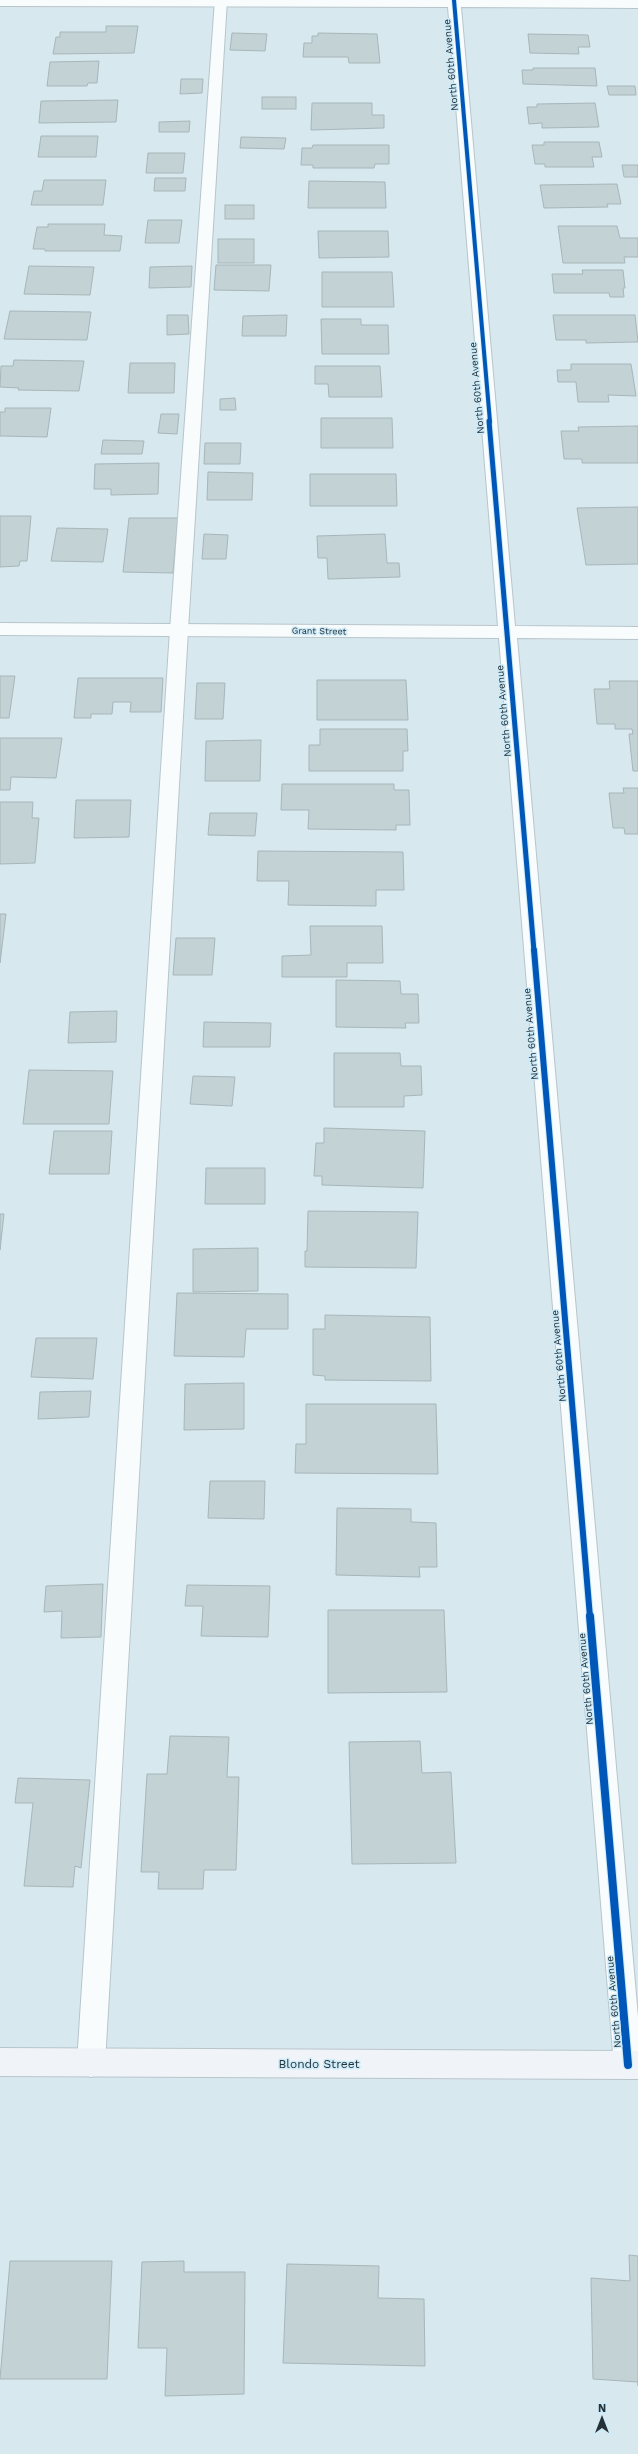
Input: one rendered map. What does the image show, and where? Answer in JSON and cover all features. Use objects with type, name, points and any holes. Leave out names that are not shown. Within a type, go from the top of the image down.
[{"type":"main road","name":"Blondo Street","points":[[0,2062],[633,2065]]},
{"type":"street","points":[[92,2063],[178,630],[221,1]]},
{"type":"street","points":[[0,2],[221,1],[638,4]]},
{"type":"street","name":"North 60th Avenue","points":[[454,2],[506,633],[633,2065]]},
{"type":"street","name":"Grant Street","points":[[0,629],[638,633]]},
{"type":"building","points":[[106,26],[138,26],[134,53],[53,54],[56,37],[60,37],[60,32],[106,32]]},
{"type":"building","points":[[232,33],[267,34],[265,51],[230,50]]},
{"type":"building","points":[[318,33],[377,34],[380,63],[349,63],[348,57],[303,57],[304,43],[312,43],[312,36],[318,36]]},
{"type":"building","points":[[528,34],[588,35],[590,47],[578,47],[579,54],[530,53]]},
{"type":"building","points":[[99,61],[97,83],[88,83],[87,86],[47,86],[50,62]]},
{"type":"building","points":[[533,68],[595,68],[597,86],[523,84],[522,70],[533,70]]},
{"type":"building","points":[[181,79],[203,79],[202,93],[180,94]]},
{"type":"building","points":[[607,86],[635,86],[636,95],[609,95]]},
{"type":"building","points":[[262,97],[296,97],[296,109],[262,109]]},
{"type":"building","points":[[118,100],[116,122],[39,123],[41,101]]},
{"type":"building","points":[[312,103],[372,103],[372,115],[384,115],[384,128],[311,130]]},
{"type":"building","points":[[595,103],[599,127],[542,128],[542,123],[529,124],[527,107],[537,107],[537,104]]},
{"type":"building","points":[[190,121],[189,132],[159,132],[159,122]]},
{"type":"building","points":[[41,136],[98,136],[96,157],[38,157]]},
{"type":"building","points":[[241,137],[286,138],[284,149],[240,148]]},
{"type":"building","points":[[544,142],[599,142],[602,157],[592,157],[594,167],[545,167],[545,164],[535,164],[532,145],[544,145]]},
{"type":"building","points":[[313,145],[389,145],[389,164],[375,164],[374,168],[313,168],[313,165],[301,165],[302,148],[312,148]]},
{"type":"building","points":[[148,153],[185,153],[183,173],[146,173]]},
{"type":"building","points":[[622,165],[638,165],[638,177],[624,177]]},
{"type":"building","points":[[155,178],[186,178],[185,191],[154,191]]},
{"type":"building","points":[[44,180],[106,180],[103,205],[31,205],[34,191],[42,191]]},
{"type":"building","points":[[309,181],[385,182],[386,208],[308,208]]},
{"type":"building","points":[[617,184],[621,204],[607,204],[608,207],[544,208],[540,185]]},
{"type":"building","points":[[225,205],[254,205],[254,219],[225,219]]},
{"type":"building","points":[[148,220],[182,220],[179,243],[145,243]]},
{"type":"building","points":[[48,224],[105,224],[104,235],[122,236],[120,251],[45,251],[45,249],[33,249],[37,227],[48,227]]},
{"type":"building","points":[[558,226],[617,226],[620,238],[638,238],[638,257],[624,257],[625,263],[563,263]]},
{"type":"building","points":[[318,231],[388,231],[389,257],[319,258]]},
{"type":"building","points":[[218,239],[254,239],[254,263],[218,263]]},
{"type":"building","points":[[216,265],[271,265],[269,291],[214,290]]},
{"type":"building","points":[[29,266],[94,267],[90,295],[24,294]]},
{"type":"building","points":[[192,266],[191,287],[149,288],[150,267]]},
{"type":"building","points":[[582,270],[623,270],[625,288],[623,288],[624,297],[610,297],[609,293],[554,293],[552,274],[583,274]]},
{"type":"building","points":[[322,272],[392,272],[394,307],[322,307]]},
{"type":"building","points":[[10,311],[91,312],[87,340],[4,339]]},
{"type":"building","points":[[167,315],[188,315],[189,334],[167,335]]},
{"type":"building","points":[[287,315],[286,336],[242,336],[243,316]]},
{"type":"building","points":[[553,315],[635,315],[638,342],[586,343],[586,340],[556,340]]},
{"type":"building","points":[[321,319],[361,319],[361,325],[388,325],[389,354],[322,354]]},
{"type":"building","points":[[14,360],[84,361],[79,391],[18,390],[19,388],[0,387],[1,366],[13,366]]},
{"type":"building","points":[[130,363],[175,363],[174,393],[128,393]]},
{"type":"building","points":[[571,364],[631,364],[636,396],[608,395],[609,402],[578,402],[576,382],[558,382],[557,370],[571,370]]},
{"type":"building","points":[[315,366],[380,366],[382,397],[329,397],[328,384],[315,384]]},
{"type":"building","points":[[235,398],[236,410],[220,410],[220,399]]},
{"type":"building","points":[[5,408],[51,408],[47,437],[0,436],[0,412],[5,412]]},
{"type":"building","points":[[161,414],[179,414],[177,434],[158,433]]},
{"type":"building","points":[[321,418],[392,418],[393,448],[321,448]]},
{"type":"building","points":[[638,426],[638,463],[582,463],[582,459],[564,459],[561,431],[579,431],[578,427]]},
{"type":"building","points":[[103,440],[144,441],[142,454],[101,454]]},
{"type":"building","points":[[205,443],[241,443],[240,464],[204,464]]},
{"type":"building","points":[[159,463],[158,494],[111,495],[111,489],[94,489],[95,464]]},
{"type":"building","points":[[208,472],[253,473],[252,500],[207,500]]},
{"type":"building","points":[[310,474],[396,474],[397,506],[310,506]]},
{"type":"building","points":[[638,507],[638,564],[586,565],[577,508]]},
{"type":"building","points":[[0,516],[31,516],[27,561],[20,561],[19,566],[0,567]]},
{"type":"building","points":[[129,518],[178,518],[173,573],[123,572]]},
{"type":"building","points":[[57,528],[108,529],[103,562],[51,561]]},
{"type":"building","points":[[204,534],[228,535],[226,559],[202,559]]},
{"type":"building","points":[[385,534],[387,563],[399,563],[400,577],[328,579],[327,558],[318,558],[317,536]]},
{"type":"building","points":[[0,676],[15,676],[9,718],[0,718]]},
{"type":"building","points":[[78,678],[163,678],[161,712],[130,712],[131,702],[113,702],[112,714],[91,714],[91,718],[74,718]]},
{"type":"building","points":[[317,680],[406,680],[408,720],[317,720]]},
{"type":"building","points":[[609,681],[638,681],[638,771],[633,771],[629,734],[633,734],[632,729],[615,729],[615,724],[597,724],[594,689],[610,689]]},
{"type":"building","points":[[197,683],[225,683],[223,719],[195,719]]},
{"type":"building","points":[[320,729],[407,729],[408,751],[403,751],[403,771],[309,771],[309,745],[320,745]]},
{"type":"building","points":[[0,738],[62,738],[56,778],[11,777],[10,790],[0,790]]},
{"type":"building","points":[[261,740],[260,781],[205,781],[206,741]]},
{"type":"building","points":[[282,784],[394,784],[394,790],[409,790],[410,825],[396,825],[396,830],[308,829],[309,810],[281,810]]},
{"type":"building","points":[[623,788],[638,788],[638,834],[625,834],[624,828],[613,828],[609,793],[624,793]]},
{"type":"building","points":[[76,800],[131,800],[129,837],[74,838]]},
{"type":"building","points":[[0,802],[33,802],[32,818],[39,818],[35,863],[0,864]]},
{"type":"building","points":[[210,813],[257,813],[255,836],[208,835]]},
{"type":"building","points":[[258,851],[403,852],[404,890],[376,890],[376,906],[288,905],[289,881],[257,881]]},
{"type":"building","points":[[0,914],[6,914],[0,963]]},
{"type":"building","points":[[310,926],[382,926],[383,963],[347,963],[347,977],[282,977],[282,956],[311,955]]},
{"type":"building","points":[[176,938],[215,938],[212,975],[173,975]]},
{"type":"building","points":[[336,980],[400,981],[401,994],[418,994],[419,1023],[405,1023],[406,1028],[336,1027]]},
{"type":"building","points":[[117,1011],[116,1042],[68,1043],[70,1012]]},
{"type":"building","points":[[204,1022],[271,1023],[270,1047],[203,1047]]},
{"type":"building","points":[[334,1053],[400,1053],[401,1066],[421,1066],[422,1095],[404,1096],[404,1107],[334,1107]]},
{"type":"building","points":[[29,1070],[113,1071],[109,1124],[23,1124]]},
{"type":"building","points":[[193,1076],[235,1077],[232,1106],[190,1104]]},
{"type":"building","points":[[324,1128],[425,1131],[423,1188],[322,1185],[322,1176],[314,1176],[316,1143],[324,1143]]},
{"type":"building","points":[[54,1131],[112,1131],[109,1174],[49,1174]]},
{"type":"building","points":[[206,1168],[265,1168],[265,1204],[205,1204]]},
{"type":"building","points":[[308,1211],[418,1212],[416,1268],[305,1267]]},
{"type":"building","points":[[0,1214],[4,1214],[0,1250]]},
{"type":"building","points":[[258,1248],[258,1291],[193,1292],[193,1249]]},
{"type":"building","points":[[177,1293],[288,1294],[288,1329],[246,1329],[244,1357],[174,1356]]},
{"type":"building","points":[[325,1315],[430,1317],[431,1381],[325,1380],[325,1376],[313,1375],[313,1329],[325,1329]]},
{"type":"building","points":[[36,1338],[97,1338],[93,1379],[31,1377]]},
{"type":"building","points":[[244,1383],[244,1429],[184,1430],[185,1384]]},
{"type":"building","points":[[91,1391],[89,1417],[38,1419],[40,1392]]},
{"type":"building","points":[[306,1404],[436,1404],[438,1474],[295,1473],[296,1444],[306,1444]]},
{"type":"building","points":[[210,1481],[265,1481],[264,1519],[208,1518]]},
{"type":"building","points":[[337,1508],[411,1509],[411,1522],[436,1523],[437,1567],[419,1567],[420,1577],[336,1575]]},
{"type":"building","points":[[103,1584],[101,1637],[61,1638],[62,1611],[44,1612],[46,1586]]},
{"type":"building","points":[[187,1585],[270,1586],[268,1637],[201,1636],[203,1606],[185,1606]]},
{"type":"building","points":[[328,1610],[444,1610],[447,1692],[328,1693]]},
{"type":"building","points":[[170,1736],[229,1737],[227,1777],[239,1777],[236,1870],[204,1870],[203,1889],[158,1889],[159,1872],[141,1872],[147,1774],[167,1774]]},
{"type":"building","points":[[420,1741],[422,1773],[451,1772],[456,1863],[352,1864],[349,1742]]},
{"type":"building","points":[[18,1778],[90,1780],[81,1868],[75,1866],[73,1887],[24,1886],[33,1803],[15,1803]]},
{"type":"building","points":[[629,2255],[638,2256],[638,2382],[593,2379],[591,2278],[630,2281]]},
{"type":"building","points":[[10,2261],[112,2261],[107,2379],[0,2379]]},
{"type":"building","points":[[184,2261],[184,2272],[245,2272],[244,2394],[165,2396],[167,2348],[138,2348],[142,2262]]},
{"type":"building","points":[[287,2264],[379,2266],[378,2298],[424,2299],[425,2366],[283,2363]]},
{"type":"cycle path","points":[[454,0],[628,2065]]}]
